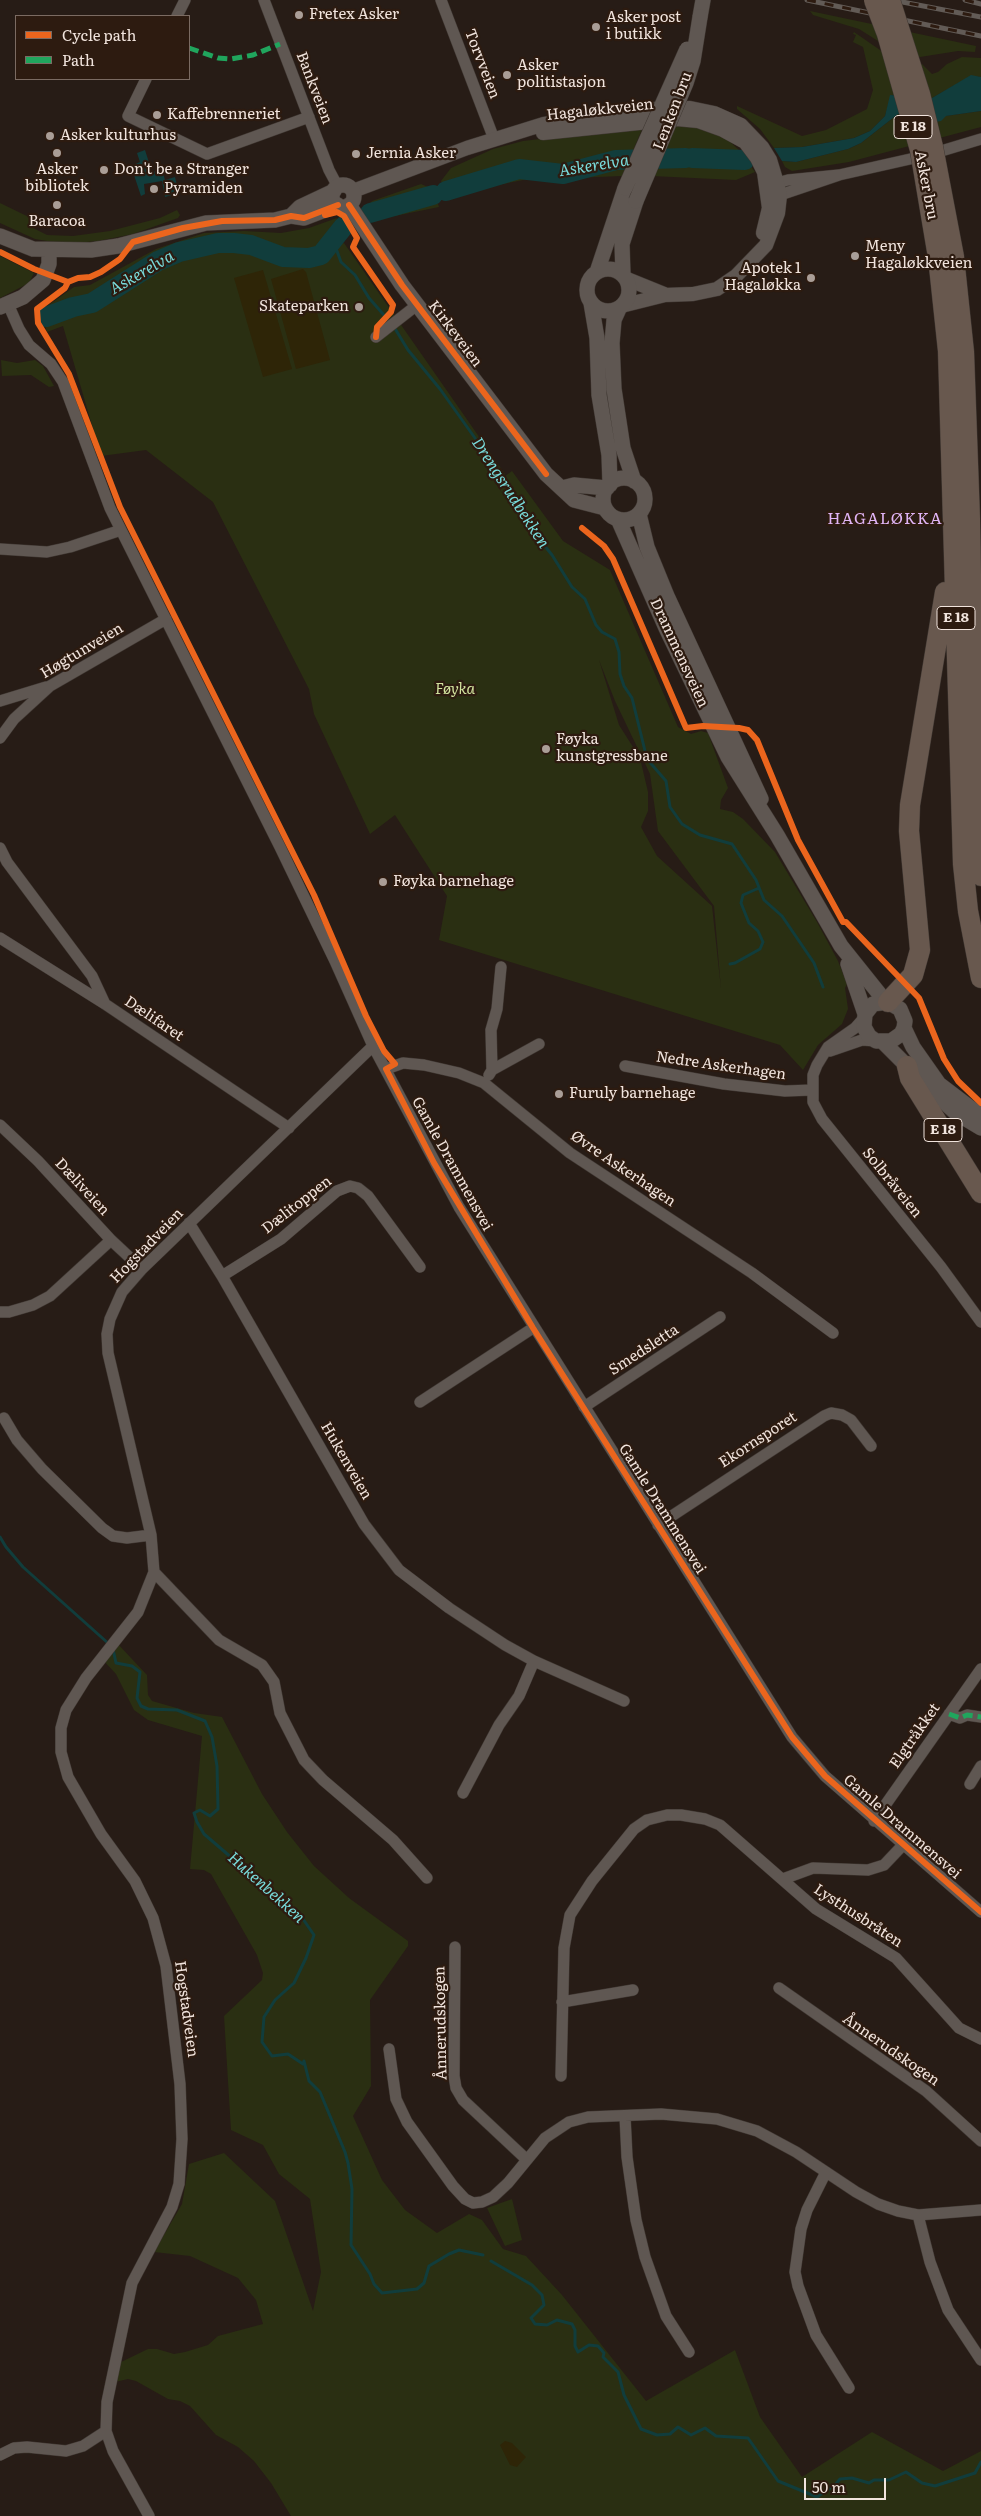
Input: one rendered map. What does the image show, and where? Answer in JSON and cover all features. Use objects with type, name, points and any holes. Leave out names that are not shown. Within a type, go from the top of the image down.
[{"type":"highway","name":"Asker bru","points":[[874,0],[887,34],[920,150],[946,257]]},
{"type":"highway","name":"Asker bru","points":[[890,0],[920,94],[933,147],[946,257]]},
{"type":"highway","name":"E 18","points":[[946,257],[955,521],[957,715],[962,864],[968,911],[981,978]]},
{"type":"highway","name":"E 18","points":[[946,257],[964,352],[970,519],[975,795],[981,876]]},
{"type":"highway","name":"E 18","points":[[891,998],[913,975],[920,950],[909,831],[910,805],[940,634],[955,521]]},
{"type":"highway","name":"E 18","points":[[906,1066],[910,1078],[981,1193]]},
{"type":"main road","name":"Lenken bru","points":[[625,277],[622,244],[636,201],[686,84],[693,61],[703,0]]},
{"type":"main road","name":"Lenken bru","points":[[597,272],[626,188],[700,17]]},
{"type":"main road","points":[[0,236],[33,249],[91,250],[118,246],[206,223],[275,220],[291,216],[304,218],[347,200],[347,185],[300,207],[291,216]]},
{"type":"main road","name":"Kirkeveien","points":[[347,200],[417,305],[546,474],[574,500],[605,508]]},
{"type":"main road","points":[[0,227],[49,250]]},
{"type":"main road","points":[[4,306],[29,293],[43,280],[49,264],[49,250]]},
{"type":"main road","points":[[592,303],[597,338],[599,395],[609,455],[608,487],[604,497],[605,508],[618,519],[630,519],[638,514],[644,506],[645,496],[641,487],[634,481],[623,448],[614,389],[612,343],[614,320],[622,307],[630,291],[625,277],[607,268],[597,272],[588,285],[588,297],[592,303],[600,310],[608,312],[622,307]]},
{"type":"main road","points":[[562,488],[574,485],[608,487],[621,479],[634,481]]},
{"type":"main road","name":"Drammensveien","points":[[638,514],[647,547],[668,596],[777,835]]},
{"type":"main road","name":"Drammensveien","points":[[618,519],[670,636],[728,757],[777,835],[841,946],[864,1016]]},
{"type":"main road","name":"Drammensveien","points":[[841,946],[891,998]]},
{"type":"main road","points":[[981,1116],[939,1084],[913,1047],[904,1028],[904,1014],[891,998],[873,1004],[864,1016],[864,1027],[869,1036],[881,1042],[956,1113],[981,1128]]},
{"type":"main road","points":[[881,1042],[897,1038],[904,1028]]},
{"type":"street","points":[[178,15],[185,0]]},
{"type":"street","name":"Bankveien","points":[[264,0],[336,189]]},
{"type":"street","name":"Torvveien","points":[[441,0],[494,139]]},
{"type":"street","points":[[146,80],[128,116],[207,154],[309,117]]},
{"type":"street","name":"Hagaløkkveien","points":[[347,200],[494,139],[519,132],[548,133],[677,119],[698,121],[724,130],[745,142],[775,189],[774,228],[766,245],[736,276],[717,289],[693,294],[665,295],[622,307]]},
{"type":"street","points":[[775,189],[928,155],[981,139]]},
{"type":"street","name":"Hagaløkkveien","points":[[625,277],[665,295]]},
{"type":"street","points":[[380,334],[417,305]]},
{"type":"street","name":"Gamle Drammensvei","points":[[4,306],[29,345],[51,364],[63,382],[94,468],[121,530],[319,926],[373,1046],[438,1170],[533,1328],[792,1737],[825,1776],[902,1846],[981,1912]]},
{"type":"street","points":[[0,549],[47,552],[70,547],[121,530]]},
{"type":"street","name":"Høgtunveien","points":[[0,738],[14,719],[50,686],[166,619]]},
{"type":"street","points":[[0,701],[50,686]]},
{"type":"street","points":[[0,848],[7,862],[92,976],[105,1004]]},
{"type":"street","name":"Dælifaret","points":[[0,938],[105,1004],[290,1128]]},
{"type":"street","points":[[492,1070],[491,1030],[497,1009],[501,966]]},
{"type":"street","points":[[812,1090],[813,1075],[828,1047],[855,1028],[864,1016]]},
{"type":"street","points":[[824,1054],[862,1040],[881,1042]]},
{"type":"street","points":[[484,1083],[492,1070],[539,1044]]},
{"type":"street","name":"Hogstadveien","points":[[149,2516],[113,2450],[106,2430],[107,2402],[132,2283],[172,2207],[180,2184],[182,2139],[180,2084],[168,1982],[153,1918],[135,1881],[102,1834],[68,1777],[61,1752],[61,1728],[66,1710],[86,1678],[138,1612],[154,1572],[151,1535],[108,1353],[107,1334],[114,1306],[122,1292],[142,1269],[373,1046]]},
{"type":"street","name":"Øvre Askerhagen","points":[[386,1069],[403,1062],[459,1073],[484,1083],[570,1153],[752,1273],[833,1333]]},
{"type":"street","name":"Nedre Askerhagen","points":[[626,1066],[724,1084],[785,1091],[812,1090]]},
{"type":"street","name":"Solbråveien","points":[[812,1090],[813,1102],[822,1118],[941,1267],[981,1322]]},
{"type":"street","name":"Dæliveien","points":[[0,1125],[38,1161],[111,1240],[142,1269]]},
{"type":"street","name":"Dælitoppen","points":[[222,1276],[281,1238],[336,1191],[350,1186],[358,1188],[368,1196],[420,1267]]},
{"type":"street","name":"Hukenveien","points":[[189,1223],[222,1276],[364,1524],[384,1553],[399,1570],[505,1645],[534,1661],[624,1701]]},
{"type":"street","points":[[0,1312],[9,1312],[33,1305],[50,1296],[111,1240]]},
{"type":"street","name":"Smedsletta","points":[[584,1407],[720,1317]]},
{"type":"street","points":[[420,1402],[533,1328]]},
{"type":"street","name":"Ekornsporet","points":[[658,1525],[831,1413],[842,1415],[851,1420],[871,1446]]},
{"type":"street","points":[[4,1418],[17,1440],[36,1462],[102,1528],[113,1536],[127,1538],[151,1535]]},
{"type":"street","points":[[154,1572],[219,1640],[251,1657],[271,1675],[280,1713],[304,1760],[323,1780],[394,1840],[427,1878]]},
{"type":"street","points":[[462,1793],[499,1725],[518,1696],[534,1661]]},
{"type":"street","name":"Elgtråkket","points":[[874,1821],[981,1669]]},
{"type":"street","points":[[949,1714],[960,1718],[967,1715],[981,1717]]},
{"type":"street","points":[[970,1784],[981,1766]]},
{"type":"street","name":"Lysthusbråten","points":[[561,2076],[564,1948],[570,1915],[592,1881],[640,1824],[656,1817],[667,1815],[682,1815],[705,1819],[720,1825],[735,1836],[816,1910],[896,1958],[955,2024],[981,2040]]},
{"type":"street","name":"Lysthusbråten","points":[[783,1879],[813,1868],[868,1870],[884,1865],[902,1846]]},
{"type":"street","name":"Ånnerudskogen","points":[[455,1947],[454,2076],[456,2088],[469,2107],[526,2159]]},
{"type":"street","name":"Ånnerudskogen","points":[[779,1988],[926,2092],[981,2140]]},
{"type":"street","points":[[562,2002],[633,1990]]},
{"type":"street","points":[[389,2049],[396,2099],[407,2122],[465,2199],[473,2203],[482,2202],[493,2197],[508,2183],[545,2138],[569,2122],[588,2117],[661,2114],[690,2115],[736,2123],[776,2141],[878,2204],[898,2211],[918,2215],[981,2210]]},
{"type":"street","points":[[625,2116],[628,2166],[636,2220],[645,2257],[666,2316],[689,2352]]},
{"type":"street","points":[[826,2172],[807,2210],[801,2229],[795,2272],[798,2286],[816,2334],[849,2388]]},
{"type":"street","points":[[918,2215],[930,2262],[948,2310],[981,2360]]},
{"type":"street","points":[[0,2455],[14,2448],[66,2450],[83,2446],[106,2430]]},
{"type":"green space","points":[[810,11],[976,46],[975,52],[958,51],[920,57],[878,41],[859,29],[813,15]]},
{"type":"green space","points":[[854,32],[880,50],[891,61],[903,65],[922,64],[932,74],[962,57],[981,58],[981,77],[971,76],[932,98],[891,95],[885,116],[870,131],[854,138],[802,147],[774,148],[760,129],[737,109],[737,106],[802,136],[826,130],[867,109],[873,90],[863,47],[853,42],[856,35],[853,34]]},
{"type":"green space","points":[[981,111],[981,127],[849,162],[792,171],[785,167],[782,161],[796,162],[848,149],[861,143],[898,114],[946,116]]},
{"type":"green space","points":[[674,126],[705,128],[727,139],[741,152],[755,172],[736,180],[652,176]]},
{"type":"green space","points":[[643,127],[622,176],[523,180],[488,187],[447,200],[441,181],[451,168],[493,149],[523,141]]},
{"type":"green space","points":[[421,184],[433,189],[439,207],[375,220],[368,206],[372,201]]},
{"type":"green space","points":[[0,203],[33,219],[29,226],[47,235],[73,236],[110,231],[160,218],[177,210],[180,215],[178,218],[133,234],[98,241],[65,244],[35,239],[0,223]]},
{"type":"green space","name":"Føyka","points":[[337,218],[325,247],[293,257],[344,243],[505,474],[495,482],[502,493],[497,482],[512,471],[563,541],[610,570],[678,727],[691,734],[701,731],[708,733],[728,788],[721,800],[720,809],[733,812],[743,819],[775,852],[817,922],[838,961],[847,984],[845,988],[848,1009],[842,1024],[818,1045],[803,1070],[780,1045],[439,940],[447,896],[395,815],[370,834],[314,714],[309,689],[213,502],[146,450],[101,456],[63,326],[47,332],[40,311],[74,287],[90,285],[156,249],[204,233],[244,231],[281,233],[309,228]],"holes":[[[599,660],[615,701],[650,774],[658,831],[714,906],[721,989],[712,906],[657,856],[641,827],[648,811],[648,792],[640,758],[619,725]]]},
{"type":"green space","points":[[0,256],[34,273],[29,283],[0,298]]},
{"type":"green space","points":[[1,360],[17,363],[35,360],[43,366],[54,386],[49,387],[31,375],[2,376]]},
{"type":"green space","points":[[116,1642],[147,1675],[148,1695],[152,1701],[194,1713],[222,1717],[262,1794],[287,1832],[314,1866],[349,1898],[408,1941],[408,1946],[370,2000],[371,2086],[353,2116],[382,2180],[405,2210],[437,2233],[469,2214],[482,2220],[503,2249],[526,2256],[562,2295],[646,2401],[735,2350],[760,2417],[802,2477],[872,2432],[943,2471],[981,2451],[981,2516],[291,2516],[271,2483],[254,2461],[238,2447],[216,2435],[190,2406],[180,2401],[168,2399],[136,2381],[128,2379],[115,2382],[119,2363],[148,2349],[157,2349],[174,2354],[185,2352],[208,2345],[218,2336],[263,2324],[256,2300],[238,2278],[190,2256],[154,2252],[182,2204],[189,2164],[224,2153],[275,2201],[313,2311],[321,2272],[310,2199],[279,2174],[263,2145],[231,2130],[224,2016],[262,1980],[263,1973],[257,1955],[211,1874],[204,1870],[190,1869],[202,1736],[148,1720],[134,1710],[116,1674],[102,1659]]},
{"type":"green space","points":[[512,2199],[522,2240],[505,2246],[487,2208]]},
{"type":"sand","points":[[303,269],[306,272],[330,360],[296,369],[271,279]]},
{"type":"sand","points":[[263,270],[292,369],[263,377],[234,278]]},
{"type":"sand","points":[[505,2441],[512,2443],[526,2457],[517,2467],[510,2465],[500,2445]]},
{"type":"water","points":[[971,75],[981,77],[981,111],[946,116],[941,121],[904,128],[902,115],[898,114],[861,143],[848,149],[796,162],[782,161],[774,148],[802,147],[854,138],[870,131],[885,116],[890,95],[932,98]]},
{"type":"water","points":[[145,150],[152,172],[162,170],[165,180],[175,177],[179,193],[165,197],[162,181],[144,184],[145,194],[141,196],[131,166],[140,162],[137,153]]},
{"type":"waterway","name":"Askerelva","points":[[446,191],[519,169],[563,174],[616,160],[686,158]]},
{"type":"waterway","name":"Askerelva","points":[[692,158],[745,160]]},
{"type":"waterway","name":"Askerelva","points":[[370,213],[433,195]]},
{"type":"waterway","name":"Askerelva","points":[[46,317],[73,307],[92,303],[158,261],[179,252],[218,243],[234,243],[251,245],[283,257],[309,258],[321,255],[344,226]]},
{"type":"waterway","name":"Drengsrudbekken","points":[[330,243],[337,251],[341,262],[355,275],[369,298],[390,322]]},
{"type":"waterway","name":"Drengsrudbekken","points":[[394,327],[408,350],[440,389],[512,490],[528,525],[552,555],[572,587],[585,599],[596,625],[602,632],[615,639],[619,652],[620,674],[624,686],[632,698],[647,759],[666,781],[670,807],[682,824],[700,835],[732,844],[756,880],[764,900],[782,916],[814,963],[823,987]]},
{"type":"waterway","points":[[730,964],[760,949],[763,942],[758,931],[749,923],[741,903],[743,895],[759,888]]},
{"type":"waterway","name":"Hukenbekken","points":[[0,1537],[23,1567],[109,1644]]},
{"type":"waterway","name":"Hukenbekken","points":[[113,1649],[116,1663],[132,1666],[140,1672],[137,1698],[141,1706],[148,1709],[177,1710],[205,1721],[212,1737],[217,1766],[218,1809],[210,1816],[200,1810],[194,1813],[197,1822],[204,1834],[303,1919],[314,1935],[294,1983],[275,2000],[264,2017],[262,2042],[272,2056],[288,2054],[303,2064],[304,2061],[309,2081],[320,2092],[348,2163],[352,2189],[351,2245],[370,2274],[374,2284],[382,2293],[417,2289],[424,2283],[429,2266],[449,2254],[459,2250],[483,2255]]},
{"type":"waterway","name":"Hukenbekken","points":[[491,2261],[532,2285],[542,2295],[544,2305],[531,2318],[535,2324],[547,2325],[557,2320],[572,2324],[575,2330],[575,2346],[578,2352],[589,2345],[598,2346],[604,2353],[603,2357],[618,2372],[624,2395],[641,2429],[657,2435],[670,2434],[678,2427],[691,2435],[705,2428],[716,2436],[748,2438],[778,2481],[817,2497],[835,2485],[840,2479],[852,2478],[869,2483],[874,2480],[889,2480],[906,2472],[922,2483],[935,2486],[975,2473],[981,2462]]},
{"type":"railway","points":[[807,0],[981,36]]},
{"type":"railway","points":[[892,0],[981,17]]},
{"type":"railway","points":[[965,0],[981,4]]},
{"type":"marked path","points":[[190,48],[218,58],[231,59],[253,55],[280,44]]},
{"type":"marked path","points":[[949,1714],[960,1718],[967,1715],[981,1717]]},
{"type":"cycle path","points":[[0,252],[34,269],[68,282],[78,278],[90,277],[101,272],[120,259],[133,242],[183,228],[222,221],[275,220],[291,216],[304,218],[338,205]]},
{"type":"cycle path","points":[[349,205],[402,285],[546,474]]},
{"type":"cycle path","points":[[325,215],[337,212],[344,216],[357,238],[353,247],[393,305],[391,312],[377,327],[376,337]]},
{"type":"cycle path","points":[[68,282],[65,288],[37,309],[38,323],[69,374],[120,507],[314,895],[366,1016],[384,1051],[395,1064],[386,1069],[434,1163],[533,1328],[792,1737],[825,1776],[981,1912]]},
{"type":"cycle path","points":[[582,528],[604,546],[613,559],[686,728],[703,726],[739,728],[748,730],[757,740],[798,840],[843,922],[846,922],[919,998],[944,1059],[958,1081],[981,1103]]},
{"type":"place","name":"Fretex Asker","points":[[299,15]]},
{"type":"place","name":"Asker post i butikk","points":[[596,27]]},
{"type":"place","name":"Asker politistasjon","points":[[507,75]]},
{"type":"place","name":"Kaffebrenneriet","points":[[157,115]]},
{"type":"place","name":"Asker kulturhus","points":[[50,136]]},
{"type":"place","name":"Asker bibliotek","points":[[57,153]]},
{"type":"place","name":"Jernia Asker","points":[[356,154]]},
{"type":"place","name":"Don't be a Stranger","points":[[104,170]]},
{"type":"place","name":"Pyramiden","points":[[154,189]]},
{"type":"place","name":"Baracoa","points":[[57,205]]},
{"type":"place","name":"Meny Hagaløkkveien","points":[[855,256]]},
{"type":"place","name":"Apotek 1 Hagaløkka","points":[[811,278]]},
{"type":"place","name":"Skateparken","points":[[359,307]]},
{"type":"place","name":"Føyka kunstgressbane","points":[[546,749]]},
{"type":"place","name":"Føyka barnehage","points":[[383,882]]},
{"type":"place","name":"Furuly barnehage","points":[[559,1094]]},
{"type":"district","name":"HAGALØKKA","points":[[885,519]]}]
